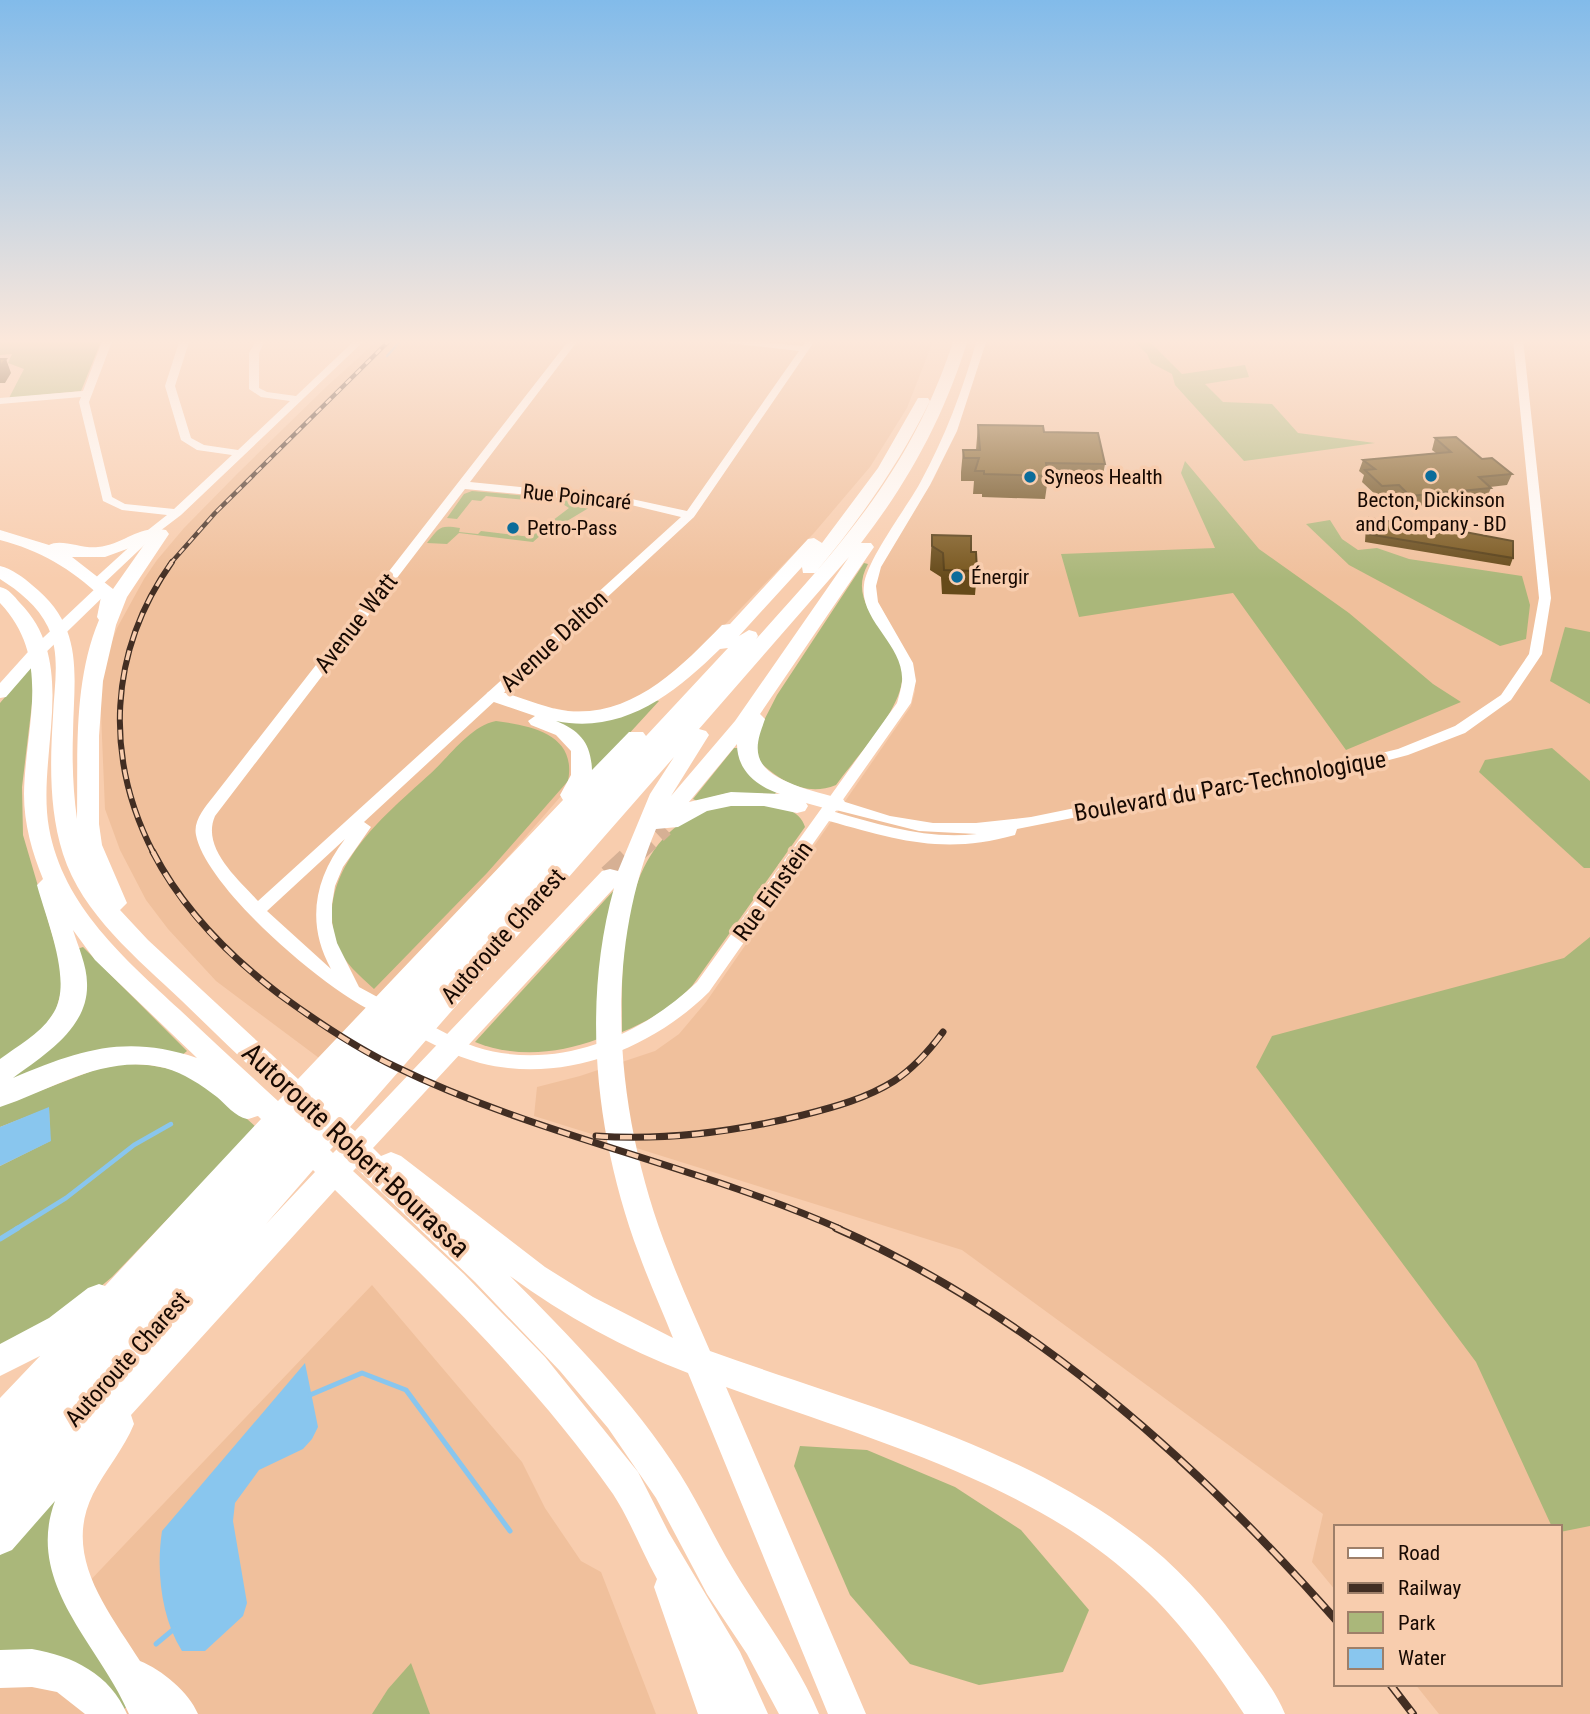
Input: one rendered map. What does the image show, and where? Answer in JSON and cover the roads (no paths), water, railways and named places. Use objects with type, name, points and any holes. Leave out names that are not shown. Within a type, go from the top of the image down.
[{"type":"highway","points":[[492,888],[525,856],[765,596],[852,498],[909,419]]},
{"type":"highway","name":"Autoroute Charest","points":[[0,1460],[820,557],[879,479],[913,419]]},
{"type":"highway","name":"Autoroute Charest","points":[[414,1004],[847,549],[893,487],[931,419]]},
{"type":"highway","points":[[831,810],[779,801],[735,798],[700,805],[662,825],[724,748],[889,511],[919,460],[926,430]]},
{"type":"highway","points":[[1,535],[29,538],[69,553],[84,555],[121,547],[164,525]]},
{"type":"highway","points":[[102,637],[122,589],[164,525]]},
{"type":"highway","points":[[1,535],[50,550],[74,564],[110,598],[89,695],[88,824],[91,845],[119,914],[139,946]]},
{"type":"highway","points":[[847,549],[827,580],[695,739],[654,806],[630,865],[615,925],[609,967],[607,1017],[614,1102],[634,1196],[653,1252],[847,1714]]},
{"type":"highway","name":"Autoroute Robert-Bourassa","points":[[0,571],[25,586],[55,622],[64,652],[62,776],[68,830],[75,856],[100,901],[139,946],[525,1310],[620,1418],[668,1486],[720,1581],[760,1641],[800,1714]]},
{"type":"highway","points":[[490,700],[569,717],[603,717],[630,710],[675,679],[765,596]]},
{"type":"highway","name":"Autoroute Robert-Bourassa","points":[[7,598],[35,634],[43,666],[36,776],[38,830],[52,874],[74,914],[104,954],[453,1284],[534,1368],[626,1484],[657,1545],[694,1605],[749,1714]]},
{"type":"highway","points":[[788,658],[750,730],[745,748],[747,759],[756,772],[772,783],[831,810]]},
{"type":"highway","points":[[0,1422],[267,1166],[414,1004],[492,888],[570,797],[580,782],[584,763],[578,745],[563,732],[490,700]]},
{"type":"highway","points":[[0,1073],[47,1039],[63,1020],[74,992],[75,982],[44,866],[38,830]]},
{"type":"highway","points":[[0,1538],[233,1279],[610,877]]},
{"type":"highway","points":[[0,1094],[73,1065],[111,1057],[156,1057],[183,1063],[219,1084],[356,1192]]},
{"type":"highway","points":[[283,1081],[507,1256],[557,1292],[619,1328],[689,1359],[960,1456],[1036,1491],[1090,1523],[1128,1550],[1169,1589],[1234,1664],[1266,1714]]},
{"type":"highway","points":[[0,1361],[51,1334],[92,1304],[132,1268],[267,1166]]},
{"type":"highway","name":"Autoroute Charest","points":[[0,1502],[267,1166]]},
{"type":"highway","points":[[148,1714],[70,1575],[64,1549],[71,1507],[80,1481],[103,1445],[233,1279]]},
{"type":"highway","points":[[657,1545],[717,1714]]},
{"type":"highway","points":[[121,1662],[178,1714]]},
{"type":"highway","points":[[0,1669],[38,1669],[66,1676],[90,1690],[108,1714]]},
{"type":"main road","points":[[0,677],[100,587]]},
{"type":"main road","points":[[0,693],[100,587]]},
{"type":"street","points":[[88,419],[108,501],[164,525]]},
{"type":"street","points":[[180,419],[186,440],[192,445],[240,453]]},
{"type":"street","points":[[100,587],[276,419]]},
{"type":"street","name":"Avenue Watt","points":[[258,911],[218,865],[208,847],[203,831],[208,813],[514,419]]},
{"type":"street","name":"Avenue Dalton","points":[[258,911],[690,516],[758,419]]},
{"type":"street","name":"Rue Einstein","points":[[258,911],[295,949],[353,992],[448,1044],[494,1059],[519,1062],[559,1060],[624,1042],[669,1019],[695,996],[831,810],[895,718],[907,695],[910,680],[908,665],[903,652],[870,600],[869,583],[875,567],[943,453],[957,419]]},
{"type":"street","name":"Boulevard du Parc-Technologique","points":[[831,810],[904,837],[938,841],[984,839],[1032,823],[1171,794],[1369,763],[1433,742],[1457,730],[1495,705],[1515,686],[1538,650],[1546,613],[1526,419]]},
{"type":"street","name":"Rue Poincaré","points":[[463,485],[627,501],[690,516]]},
{"type":"street","points":[[353,992],[337,966],[324,933],[323,908],[328,884],[345,850],[399,782]]},
{"type":"water","points":[[49,1107],[51,1141],[0,1166],[0,1127]]},
{"type":"water","points":[[305,1363],[318,1427],[312,1439],[303,1449],[259,1470],[235,1503],[233,1521],[247,1603],[243,1616],[205,1651],[182,1651],[169,1623],[162,1593],[162,1531]]},
{"type":"waterway","points":[[16,1229],[66,1198],[134,1145],[171,1124]]},
{"type":"waterway","points":[[0,1239],[18,1228]]},
{"type":"waterway","points":[[310,1395],[362,1373],[406,1390],[510,1531]]},
{"type":"waterway","points":[[156,1644],[174,1629]]},
{"type":"tunnel","points":[[635,854],[664,827]]},
{"type":"tunnel","points":[[610,877],[637,852]]},
{"type":"railway","points":[[170,564],[215,513],[310,419]]},
{"type":"railway","points":[[154,853],[138,818],[127,781],[121,743],[120,706],[125,669],[135,632],[151,596],[172,562]]},
{"type":"railway","points":[[154,853],[193,912],[242,964],[321,1024],[365,1051],[450,1091],[505,1112],[730,1186],[840,1229]]},
{"type":"railway","points":[[596,1136],[700,1134],[777,1121],[839,1105],[884,1087],[901,1076],[921,1059],[943,1032]]},
{"type":"railway","points":[[836,1228],[908,1263],[977,1303],[1044,1348],[1107,1397],[1226,1503],[1334,1618]]},
{"type":"railway","points":[[1392,1686],[1413,1714]]},
{"type":"place","name":"Becton, Dickinson and Company - BD","points":[[1431,476]]},
{"type":"place","name":"Syneos Health","points":[[1030,477]]},
{"type":"place","name":"Petro-Pass","points":[[513,528]]},
{"type":"place","name":"Énergir","points":[[957,577]]}]
